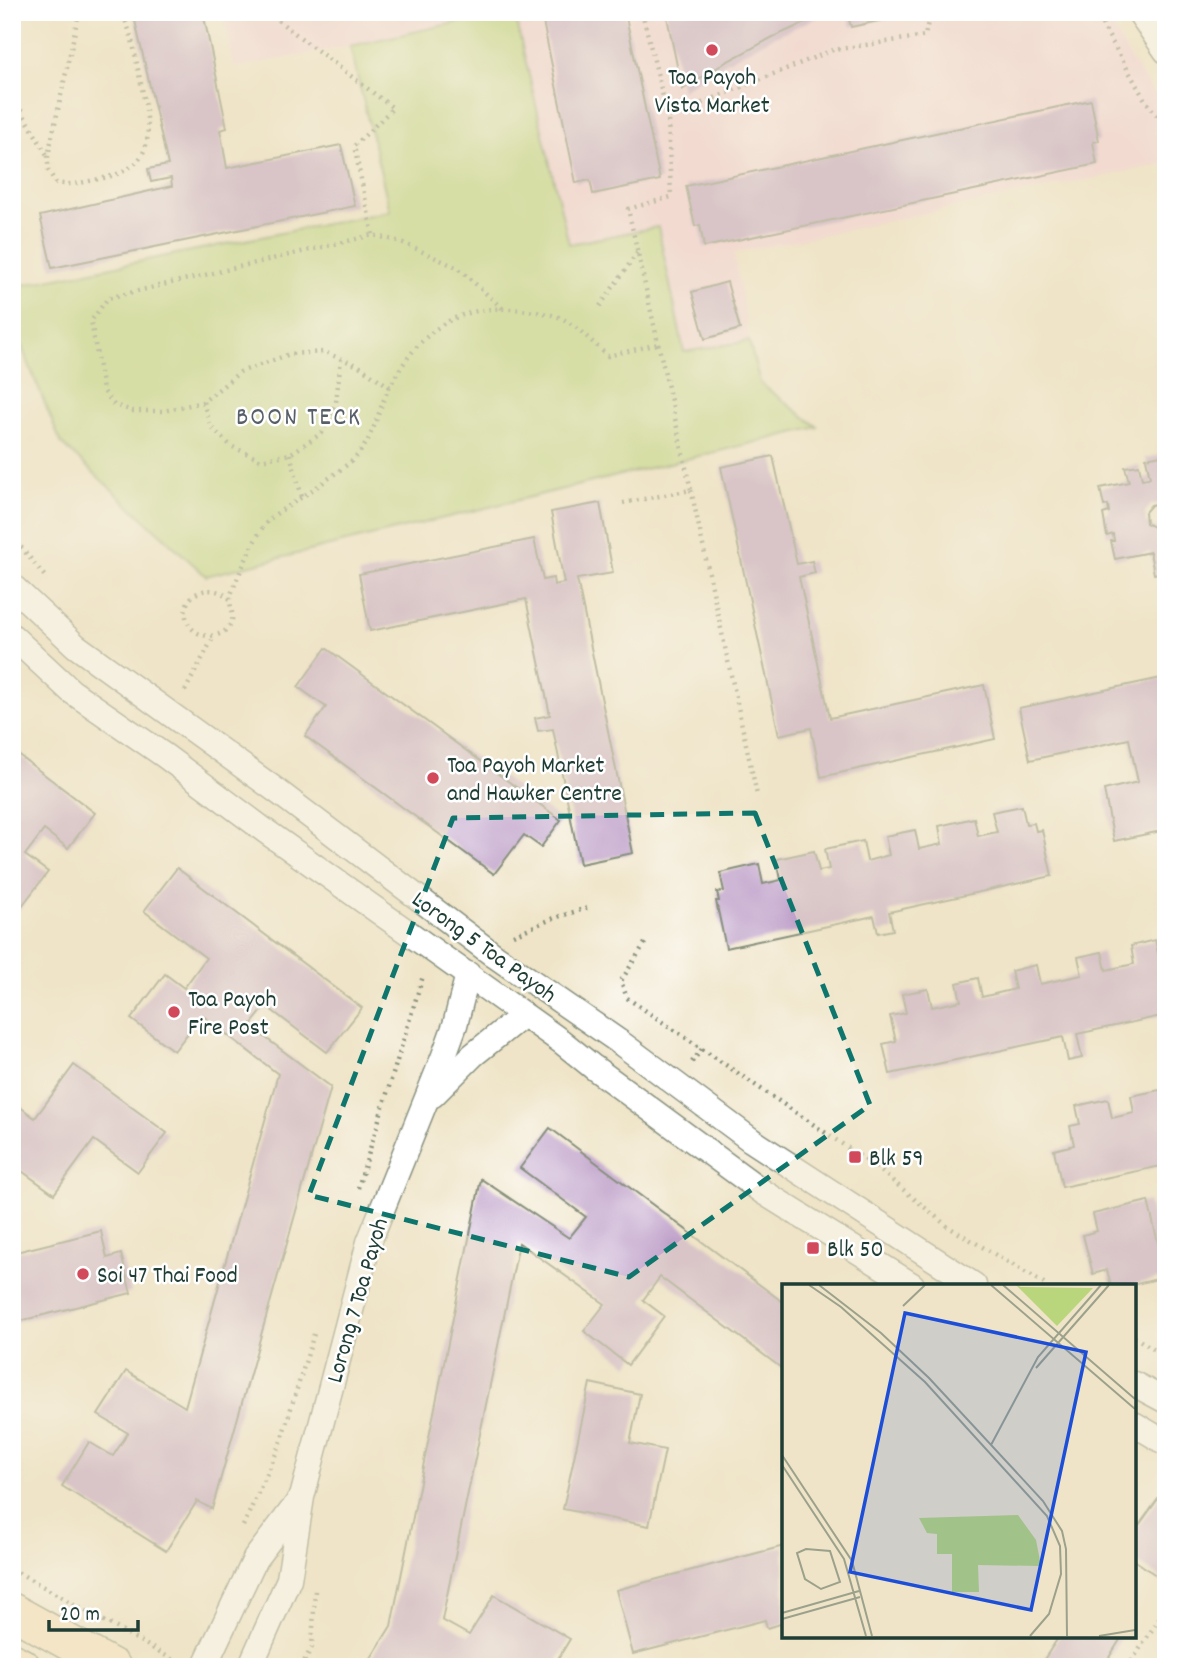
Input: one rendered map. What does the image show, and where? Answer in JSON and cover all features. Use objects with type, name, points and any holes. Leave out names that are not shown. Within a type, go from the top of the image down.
[{"type":"main road","points":[[12,1611],[113,1667]]},
{"type":"main road","points":[[12,1661],[23,1667]]},
{"type":"street","points":[[1139,12],[1166,51]]},
{"type":"street","name":"Lorong 5 Toa Payoh","points":[[12,586],[76,646],[277,791],[495,956],[618,1041],[751,1140],[972,1284]]},
{"type":"street","name":"Lorong 5 Toa Payoh","points":[[12,636],[71,691],[468,974],[763,1192],[910,1284]]},
{"type":"street","name":"Lorong 7 Toa Payoh","points":[[250,1667],[289,1579],[302,1497],[369,1242],[455,1025],[468,974]]},
{"type":"street","name":"Lorong 7 Toa Payoh","points":[[424,1107],[473,1055],[523,1014]]},
{"type":"street","points":[[1136,1385],[1166,1401]]},
{"type":"street","points":[[1136,1425],[1166,1443]]},
{"type":"street","name":"Lorong 7 Toa Payoh","points":[[204,1667],[256,1559],[302,1497]]},
{"type":"path","points":[[79,12],[47,156],[48,170],[56,183],[69,185],[118,176],[133,168],[144,153],[150,125],[130,29],[121,12]]},
{"type":"path","points":[[267,12],[393,108],[354,146],[373,235]]},
{"type":"path","points":[[642,12],[668,117],[671,197],[628,209],[757,795]]},
{"type":"path","points":[[668,117],[832,50],[925,36],[930,12]]},
{"type":"path","points":[[1095,12],[1145,100],[1166,127]]},
{"type":"path","points":[[21,110],[47,156]]},
{"type":"path","points":[[390,387],[359,366],[324,352],[290,354],[240,372],[203,401],[163,411],[133,411],[114,405],[103,390],[91,321],[108,298],[373,235],[401,242],[458,268],[503,309]]},
{"type":"path","points":[[600,306],[637,252]]},
{"type":"path","points":[[185,693],[214,636],[232,623],[230,599],[253,544],[270,519],[350,463],[366,446],[390,387],[421,339],[446,320],[475,311],[503,309],[539,312],[562,318],[608,356],[658,344]]},
{"type":"path","points":[[203,401],[211,427],[231,446],[261,460],[290,454],[322,433],[336,402],[341,359]]},
{"type":"path","points":[[290,454],[302,497]]},
{"type":"path","points":[[623,503],[691,490]]},
{"type":"path","points":[[214,636],[200,634],[189,625],[186,610],[188,602],[200,591],[208,589],[224,593],[230,599]]},
{"type":"path","points":[[645,943],[621,981],[628,998],[876,1167],[947,1226],[1045,1284]]},
{"type":"path","points":[[355,1198],[432,949]]},
{"type":"path","points":[[242,1530],[279,1447],[315,1329]]},
{"type":"path","points":[[1136,1338],[1166,1356]]},
{"type":"path","points":[[12,1569],[174,1660],[180,1649]]},
{"type":"path","points":[[301,1667],[312,1647],[316,1578]]},
{"type":"path","points":[[1128,1667],[1166,1608]]},
{"type":"highlighted area","points":[[755,813],[870,1105],[629,1277],[309,1195],[453,818]]},
{"type":"shaded area","points":[[223,12],[504,12],[350,46],[235,67]]},
{"type":"shaded area","points":[[514,12],[1104,12],[1166,112],[1166,163],[734,253],[749,341],[684,352],[658,227],[569,245]]},
{"type":"green space","points":[[514,12],[569,244],[658,227],[684,352],[749,341],[760,383],[818,427],[206,576],[61,443],[12,323],[12,287],[390,211],[350,46]]},
{"type":"building","points":[[133,12],[203,12],[227,128],[220,130],[227,168],[341,145],[355,206],[52,268],[40,216],[172,186],[171,178],[151,182],[148,169],[168,165]]},
{"type":"building","points":[[541,12],[625,12],[660,180],[593,194],[590,180],[576,183]]},
{"type":"building","name":"Toa Payoh Vista Market","points":[[666,12],[818,12],[818,17],[726,62],[682,90]]},
{"type":"building","points":[[847,12],[914,12],[914,13],[851,27]]},
{"type":"building","points":[[1091,100],[1099,141],[1093,142],[1097,164],[704,247],[700,225],[695,226],[686,186]]},
{"type":"building","points":[[727,282],[740,329],[705,339],[692,292]]},
{"type":"building","points":[[1166,454],[1166,502],[1151,505],[1145,512],[1146,523],[1155,528],[1166,526],[1166,571],[1154,574],[1150,552],[1115,559],[1111,541],[1114,541],[1113,534],[1107,536],[1103,514],[1109,512],[1108,505],[1104,506],[1100,488],[1129,482],[1125,467],[1139,465],[1142,479],[1150,478],[1146,458]]},
{"type":"building","points":[[773,456],[797,564],[812,561],[815,573],[799,577],[830,718],[984,685],[995,739],[821,777],[811,728],[779,735],[721,467]]},
{"type":"building","points":[[600,503],[613,573],[577,579],[633,853],[580,864],[553,729],[538,731],[535,718],[550,715],[526,599],[370,631],[359,574],[534,539],[543,580],[553,578],[554,585],[564,583],[551,512]]},
{"type":"building","name":"Toa Payoh Market and Hawker Centre","points":[[326,648],[561,820],[541,847],[524,835],[494,874],[305,736],[326,707],[298,687]]},
{"type":"building","points":[[1166,677],[1166,830],[1114,841],[1104,790],[1138,782],[1129,739],[1030,760],[1019,708]]},
{"type":"building","points":[[12,750],[95,813],[68,848],[44,830],[25,855],[48,872],[18,911],[12,907]]},
{"type":"building","points":[[1022,806],[1026,824],[1034,823],[1036,831],[1042,830],[1052,876],[889,912],[893,930],[878,933],[874,916],[726,948],[716,901],[719,901],[717,892],[724,891],[720,873],[759,864],[763,884],[781,880],[777,859],[814,851],[819,871],[829,869],[825,849],[863,841],[867,861],[889,855],[885,836],[915,830],[919,849],[942,844],[939,826],[974,818],[978,836],[997,832],[992,812]]},
{"type":"building","points":[[177,868],[362,1008],[327,1052],[266,1006],[250,1026],[331,1087],[212,1509],[197,1501],[166,1551],[62,1486],[89,1442],[113,1456],[128,1433],[98,1415],[126,1371],[185,1407],[278,1074],[202,1015],[174,1051],[131,1019],[165,974],[184,988],[206,958],[144,911]]},
{"type":"building","points":[[1155,940],[1159,958],[1166,957],[1166,1015],[1077,1034],[1082,1058],[1068,1061],[1063,1037],[890,1074],[883,1044],[896,1041],[890,1016],[906,1013],[902,994],[928,989],[932,1007],[961,1001],[957,983],[978,978],[982,997],[1015,989],[1011,971],[1036,965],[1040,984],[1082,975],[1078,957],[1102,952],[1106,970],[1134,964],[1131,946]]},
{"type":"building","points":[[74,1065],[167,1133],[138,1172],[94,1140],[54,1194],[12,1164],[12,1101],[35,1118]]},
{"type":"building","points":[[1160,1090],[1164,1107],[1166,1106],[1166,1165],[1062,1187],[1054,1150],[1074,1145],[1070,1126],[1080,1124],[1076,1106],[1108,1099],[1112,1118],[1134,1113],[1131,1096]]},
{"type":"building","points":[[550,1128],[782,1302],[782,1368],[660,1277],[643,1300],[664,1316],[628,1365],[584,1331],[605,1304],[519,1243],[442,1620],[469,1635],[494,1595],[570,1639],[553,1667],[368,1667],[366,1666],[391,1626],[481,1179],[569,1238],[586,1217],[520,1168]]},
{"type":"building","points":[[1148,1201],[1166,1277],[1136,1284],[1111,1284],[1107,1270],[1093,1274],[1083,1235],[1097,1231],[1093,1214]]},
{"type":"building","points":[[101,1231],[107,1258],[121,1254],[131,1293],[12,1323],[12,1253]]},
{"type":"building","points":[[590,1383],[640,1394],[630,1443],[665,1450],[649,1526],[563,1509]]},
{"type":"building","points":[[1163,1492],[1166,1494],[1166,1582],[1136,1561],[1136,1529]]},
{"type":"building","points":[[782,1547],[782,1624],[767,1628],[765,1620],[633,1654],[616,1590]]},
{"type":"building","points":[[1059,1637],[1122,1637],[1103,1667],[1039,1667]]},
{"type":"place","name":"Toa Payoh Vista Market","points":[[712,50]]},
{"type":"place","name":"Toa Payoh Market and Hawker Centre","points":[[433,778]]},
{"type":"place","name":"Toa Payoh Fire Post","points":[[174,1012]]},
{"type":"place","name":"Blk 59","points":[[855,1157]]},
{"type":"place","name":"Blk 50","points":[[813,1248]]},
{"type":"place","name":"Soi 47 Thai Food","points":[[83,1274]]},
{"type":"district","name":"BOON TECK","points":[[299,415]]}]
